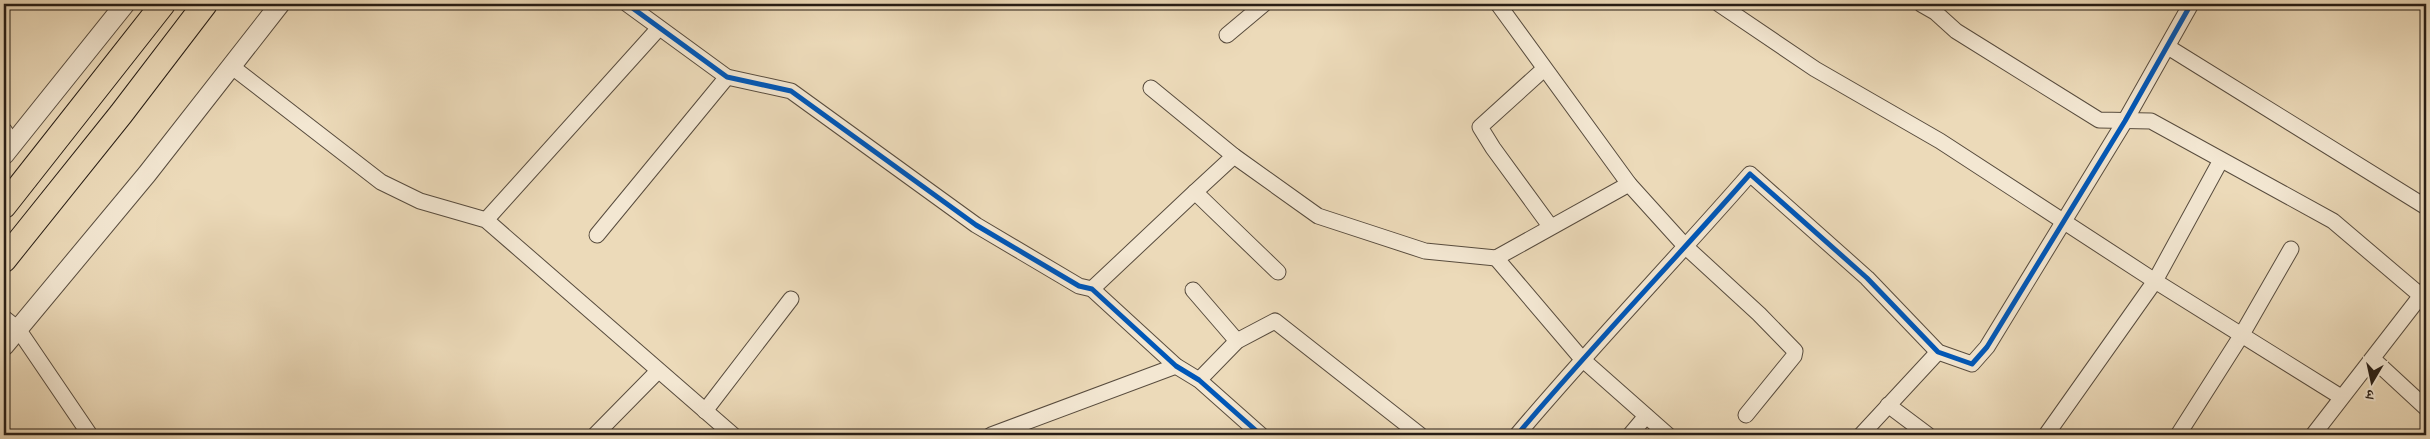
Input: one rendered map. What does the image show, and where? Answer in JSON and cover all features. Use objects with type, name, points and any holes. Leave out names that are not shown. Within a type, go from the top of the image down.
[{"type":"highway","points":[[4,206],[163,4]]},
{"type":"highway","points":[[4,260],[121,114],[205,4]]},
{"type":"street","points":[[7,143],[125,4]]},
{"type":"street","points":[[4,346],[11,323],[147,174],[280,4]]},
{"type":"street","points":[[627,4],[727,77],[791,91],[976,225],[1079,286],[1092,289],[1176,366],[1199,380],[1254,433]]},
{"type":"street","points":[[1227,35],[1264,4]]},
{"type":"street","points":[[1498,4],[1630,184],[1686,248],[1759,314],[1795,351],[1794,356],[1746,416]]},
{"type":"street","points":[[1719,4],[1815,69],[1940,141],[2241,336],[2341,397]]},
{"type":"street","points":[[1921,4],[1935,12],[1956,31],[2099,120],[2150,121],[2333,221],[2425,295],[2341,397],[2313,435]]},
{"type":"street","points":[[1517,435],[1582,359],[1686,248],[1750,174],[1867,278],[1938,352],[1972,364],[1986,348],[2125,121],[2191,4]]},
{"type":"street","points":[[486,220],[659,28]]},
{"type":"street","points":[[2168,47],[2426,207]]},
{"type":"street","points":[[231,66],[381,182],[420,201],[486,220],[733,435]]},
{"type":"street","points":[[1544,69],[1480,127],[1493,148],[1550,226]]},
{"type":"street","points":[[597,234],[727,77]]},
{"type":"street","points":[[1151,88],[1234,156],[1318,216],[1425,251],[1496,258],[1550,226],[1630,184]]},
{"type":"street","points":[[1092,289],[1234,156]]},
{"type":"street","points":[[2046,435],[2155,281],[2221,160]]},
{"type":"street","points":[[1195,192],[1278,272]]},
{"type":"street","points":[[2178,435],[2241,336],[2291,249]]},
{"type":"street","points":[[1496,258],[1582,359],[1668,435]]},
{"type":"street","points":[[1192,290],[1237,341]]},
{"type":"street","points":[[705,411],[791,299]]},
{"type":"street","points":[[1199,380],[1237,341],[1275,320],[1420,435]]},
{"type":"street","points":[[11,323],[90,435]]},
{"type":"street","points":[[1861,435],[1938,352]]},
{"type":"street","points":[[2373,359],[2426,408]]},
{"type":"street","points":[[991,435],[1176,366]]},
{"type":"street","points":[[595,435],[658,371]]},
{"type":"street","points":[[1888,405],[1928,435]]},
{"type":"street","points":[[1630,435],[1646,416]]},
{"type":"cycle path","points":[[627,4],[727,77],[791,91],[976,225],[1079,286],[1092,289],[1176,366],[1199,380],[1261,435]]},
{"type":"cycle path","points":[[1517,435],[1750,174],[1867,278],[1938,352],[1972,364],[1987,347],[2125,121],[2191,4]]}]
